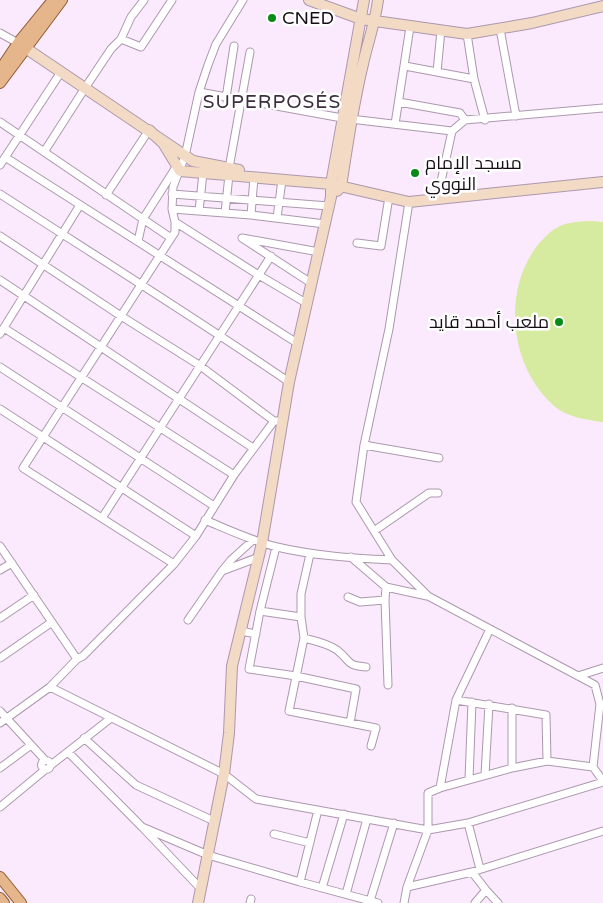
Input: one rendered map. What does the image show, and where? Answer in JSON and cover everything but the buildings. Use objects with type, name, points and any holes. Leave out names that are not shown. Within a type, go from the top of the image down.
[{"type":"main road","points":[[0,83],[22,45],[53,0]]},
{"type":"main road","points":[[0,70],[62,0]]},
{"type":"main road","points":[[0,877],[21,903]]},
{"type":"main road","points":[[0,898],[4,903]]},
{"type":"street","points":[[44,152],[85,88],[120,39],[131,17],[144,0]]},
{"type":"street","points":[[120,39],[141,47],[172,0]]},
{"type":"street","points":[[138,241],[143,219],[185,156],[199,92],[216,44],[243,0]]},
{"type":"street","points":[[309,0],[361,19],[467,34],[532,23],[603,6]]},
{"type":"street","points":[[198,903],[224,774],[229,733],[232,666],[258,557],[257,541],[278,421],[289,382],[330,202],[336,186],[364,0]]},
{"type":"street","points":[[347,119],[376,22],[378,0]]},
{"type":"street","points":[[395,124],[410,27]]},
{"type":"street","points":[[500,29],[516,116]]},
{"type":"street","points":[[436,72],[441,30]]},
{"type":"street","points":[[0,33],[22,45],[193,161],[229,172],[254,177],[336,186],[409,202],[603,182]]},
{"type":"street","points":[[467,34],[474,79],[485,120]]},
{"type":"street","points":[[226,98],[234,46]]},
{"type":"street","points":[[225,213],[240,100],[250,52]]},
{"type":"street","points":[[404,66],[474,79]]},
{"type":"street","points":[[0,165],[61,72]]},
{"type":"street","points":[[199,92],[347,119],[452,131]]},
{"type":"street","points":[[399,102],[460,113],[465,120]]},
{"type":"street","points":[[437,200],[452,131],[465,120],[485,120],[603,108]]},
{"type":"street","points":[[0,122],[172,238]]},
{"type":"street","points":[[149,130],[163,143],[178,168],[172,194],[172,208],[176,222],[175,232],[23,468],[174,564]]},
{"type":"street","points":[[106,195],[149,130]]},
{"type":"street","points":[[5,156],[297,343]]},
{"type":"street","points":[[178,168],[203,173],[229,172],[282,180]]},
{"type":"street","points":[[199,211],[203,173]]},
{"type":"street","points":[[251,215],[254,177]]},
{"type":"street","points":[[277,218],[282,180]]},
{"type":"street","points":[[0,194],[219,334],[289,382]]},
{"type":"street","points":[[172,194],[279,202],[330,202]]},
{"type":"street","points":[[357,243],[382,246],[389,197]]},
{"type":"street","points":[[409,202],[389,329],[364,445],[356,502],[392,560],[428,596],[595,685],[600,704],[600,750],[593,767]]},
{"type":"street","points":[[80,205],[23,294],[2,331],[81,378],[234,475]]},
{"type":"street","points":[[172,208],[325,224]]},
{"type":"street","points":[[176,222],[306,303]]},
{"type":"street","points":[[0,236],[199,366],[278,421]]},
{"type":"street","points":[[311,283],[242,238],[319,252]]},
{"type":"street","points":[[102,518],[257,274],[271,256]]},
{"type":"street","points":[[0,280],[253,448]]},
{"type":"street","points":[[0,367],[214,506]]},
{"type":"street","points":[[0,410],[196,536]]},
{"type":"street","points":[[3,721],[50,687],[174,564],[196,536],[253,448],[278,421]]},
{"type":"street","points":[[364,445],[439,458]]},
{"type":"street","points":[[374,530],[429,493],[438,493]]},
{"type":"street","points":[[205,520],[276,547],[310,554],[392,560]]},
{"type":"street","points":[[188,620],[222,571],[257,541]]},
{"type":"street","points":[[0,546],[77,659]]},
{"type":"street","points":[[276,547],[260,611],[249,669],[356,688],[350,723]]},
{"type":"street","points":[[310,554],[301,594],[301,617],[304,638],[289,711],[376,728],[370,746]]},
{"type":"street","points":[[222,571],[258,557]]},
{"type":"street","points":[[351,558],[386,587],[428,596]]},
{"type":"street","points":[[0,570],[12,563]]},
{"type":"street","points":[[386,587],[384,600],[388,685]]},
{"type":"street","points":[[0,618],[34,595]]},
{"type":"street","points":[[348,597],[360,602],[384,600]]},
{"type":"street","points":[[260,611],[301,617]]},
{"type":"street","points":[[0,658],[52,622]]},
{"type":"street","points":[[241,630],[256,634]]},
{"type":"street","points":[[440,788],[456,700],[490,630]]},
{"type":"street","points":[[304,638],[325,643],[337,651],[351,666],[366,668]]},
{"type":"street","points":[[578,676],[603,668]]},
{"type":"street","points":[[50,687],[224,774],[256,798],[428,830],[468,823],[603,782],[593,767],[547,761],[469,779],[428,793],[428,830],[407,887],[404,903]]},
{"type":"street","points":[[456,700],[546,715],[547,761]]},
{"type":"street","points":[[469,779],[472,702]]},
{"type":"street","points":[[485,775],[489,704]]},
{"type":"street","points":[[512,708],[512,768]]},
{"type":"street","points":[[0,711],[3,721],[31,745],[48,765]]},
{"type":"street","points":[[0,807],[48,765],[68,752],[111,718]]},
{"type":"street","points":[[84,738],[136,786],[214,822]]},
{"type":"street","points":[[0,768],[31,745]]},
{"type":"street","points":[[68,752],[201,889]]},
{"type":"street","points":[[300,882],[318,810]]},
{"type":"street","points":[[322,888],[344,814]]},
{"type":"street","points":[[346,894],[367,819]]},
{"type":"street","points":[[468,823],[480,869]]},
{"type":"street","points":[[370,901],[394,824]]},
{"type":"street","points":[[142,827],[208,855],[378,903]]},
{"type":"street","points":[[407,887],[472,872],[603,831]]},
{"type":"street","points":[[274,834],[310,843]]},
{"type":"street","points":[[472,872],[498,903]]},
{"type":"street","points":[[475,903],[486,890]]},
{"type":"green space","name":"ملعب أحمد قايد","points":[[577,222],[603,222],[603,422],[569,415],[552,404],[538,389],[528,371],[520,352],[516,332],[515,311],[517,291],[523,271],[532,253],[541,241],[557,227]]},
{"type":"place","name":"CNED","points":[[272,18]]},
{"type":"place","name":"مسجد الإمام النووي","points":[[415,173]]},
{"type":"place","name":"ملعب أحمد قايد","points":[[559,322]]},
{"type":"district","name":"SUPERPOSÉS","points":[[272,101]]}]
